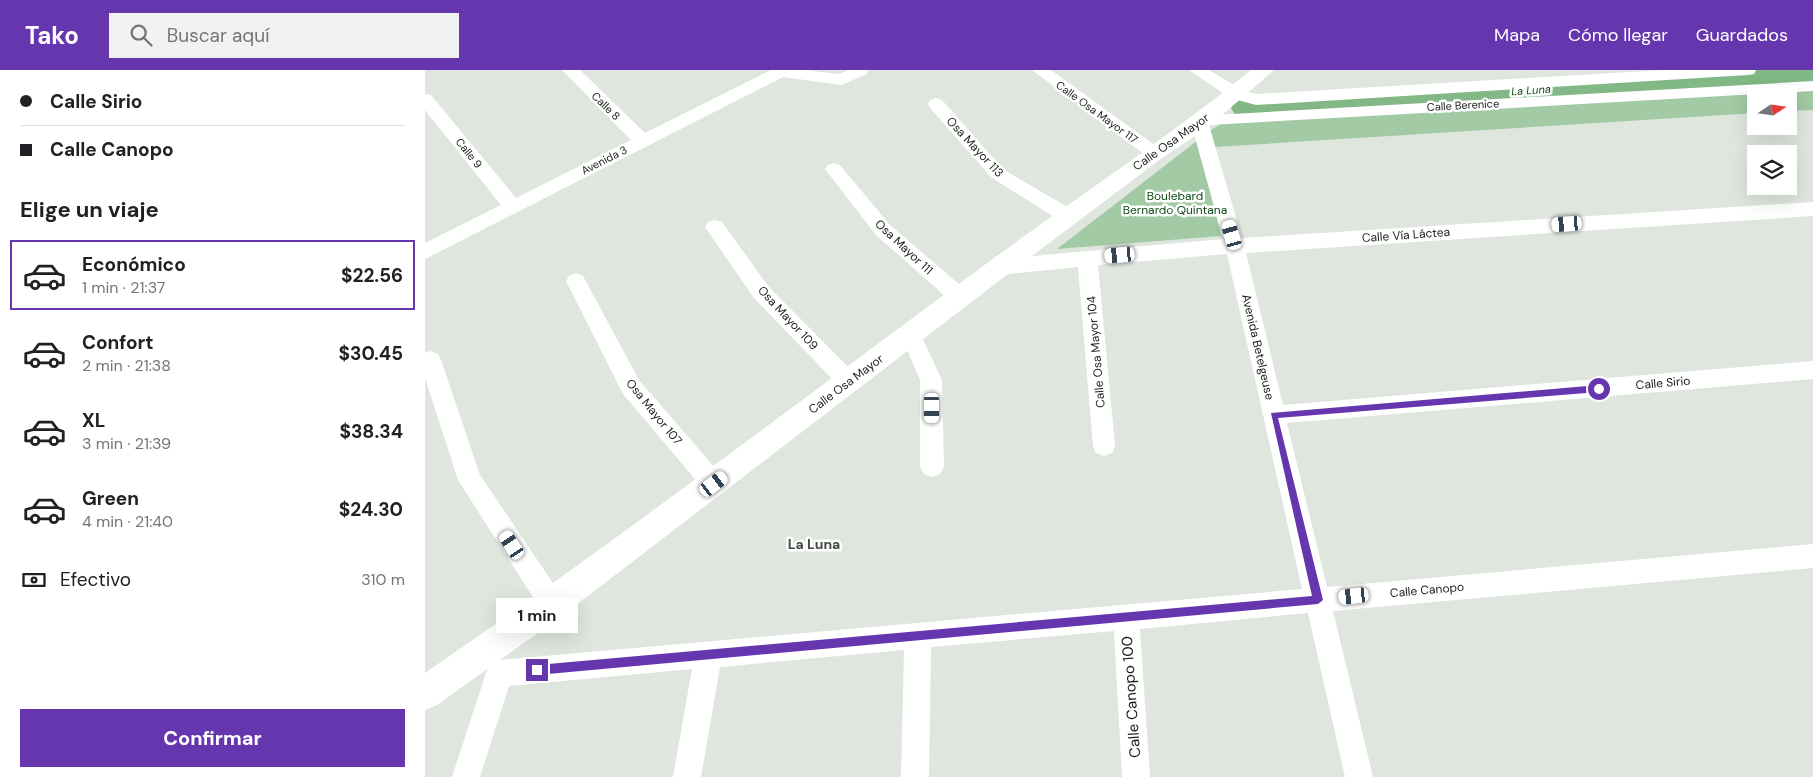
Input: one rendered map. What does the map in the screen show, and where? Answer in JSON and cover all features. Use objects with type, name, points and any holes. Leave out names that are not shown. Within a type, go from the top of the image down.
[{"type":"street","name":"Calle 8","points":[[570,70],[642,141]]},
{"type":"street","points":[[741,70],[759,84]]},
{"type":"street","points":[[785,71],[841,80],[861,70]]},
{"type":"street","name":"Calle Osa Mayor 117","points":[[1040,70],[1154,153]]},
{"type":"street","name":"Calle Berenice","points":[[1197,70],[1235,94],[1256,100],[1748,70]]},
{"type":"street","name":"Calle Osa Mayor","points":[[425,693],[494,661],[552,604],[714,484],[999,267],[1154,153],[1202,122],[1264,70]]},
{"type":"street","name":"Avenida 3","points":[[425,252],[642,141],[785,71]]},
{"type":"street","name":"Calle Berenice","points":[[1202,122],[1813,86]]},
{"type":"street","name":"Calle 9","points":[[425,100],[513,207]]},
{"type":"street","name":"Osa Mayor 113","points":[[936,104],[998,174],[1069,217]]},
{"type":"street","name":"Avenida Betelgeuse","points":[[1202,122],[1235,246],[1359,777]]},
{"type":"street","name":"Osa Mayor 111","points":[[834,169],[883,230],[959,297]]},
{"type":"street","name":"Calle Vía Láctea","points":[[999,267],[1235,246],[1809,214]]},
{"type":"street","name":"Osa Mayor 109","points":[[715,227],[761,292],[849,382]]},
{"type":"street","name":"Calle Osa Mayor 104","points":[[1087,258],[1104,446]]},
{"type":"street","name":"Osa Mayor 107","points":[[576,281],[631,388],[714,484]]},
{"type":"street","points":[[911,335],[931,380],[932,467]]},
{"type":"street","points":[[430,360],[471,480],[552,604]]},
{"type":"street","name":"Calle Sirio","points":[[1273,415],[1813,370]]},
{"type":"street","name":"Calle Canopo","points":[[494,661],[708,656],[918,635],[1813,556]]},
{"type":"street","name":"Calle Canopo 100","points":[[1126,618],[1136,777]]},
{"type":"street","points":[[915,777],[918,635]]},
{"type":"street","points":[[687,777],[708,656]]},
{"type":"street","points":[[465,777],[494,661]]},
{"type":"green space","name":"Boulebard Bernardo Quintana","points":[[1714,70],[1813,70],[1813,110],[1797,111],[1797,85],[1747,85],[1747,114],[1200,148],[1221,236],[1057,249],[1211,130],[1251,105]]},
{"type":"waterway","name":"La Luna","points":[[1249,108],[1813,72]]},
{"type":"district","name":"La Luna","points":[[814,544]]},
{"type":"route","points":[[537,670],[1318,600],[1273,415],[1306,414],[1599,389]]}]
